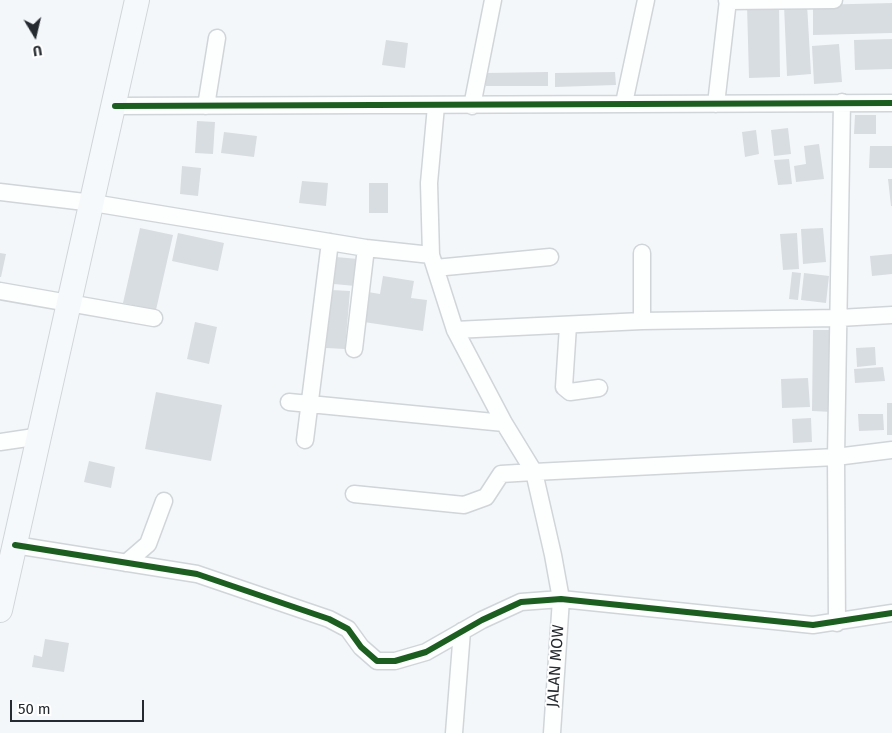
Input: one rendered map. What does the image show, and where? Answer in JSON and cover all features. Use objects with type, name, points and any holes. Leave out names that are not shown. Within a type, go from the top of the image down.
[{"type":"main road","points":[[0,610],[41,436],[68,303],[93,203],[137,0]]},
{"type":"street","points":[[472,106],[493,0]]},
{"type":"street","points":[[624,104],[646,0]]},
{"type":"street","points":[[716,104],[727,0],[834,0]]},
{"type":"street","points":[[206,106],[217,38]]},
{"type":"street","points":[[837,623],[836,457],[842,102]]},
{"type":"street","points":[[114,106],[892,103]]},
{"type":"street","name":"JALAN MOW","points":[[436,106],[429,183],[433,261],[455,330],[504,423],[534,472],[553,555],[561,599],[552,733]]},
{"type":"street","points":[[0,192],[93,203],[366,248],[433,261],[550,258]]},
{"type":"street","points":[[305,440],[330,242]]},
{"type":"street","points":[[354,348],[366,248]]},
{"type":"street","points":[[642,254],[642,321]]},
{"type":"street","points":[[0,292],[154,318]]},
{"type":"street","points":[[455,330],[642,321],[839,318],[892,315]]},
{"type":"street","points":[[568,326],[564,387],[570,392],[598,388]]},
{"type":"street","points":[[289,402],[504,423]]},
{"type":"street","points":[[0,442],[41,436]]},
{"type":"street","points":[[354,494],[464,506],[486,498],[501,474],[836,457],[892,450]]},
{"type":"street","points":[[126,563],[148,544],[164,501]]},
{"type":"street","points":[[15,545],[197,574],[329,618],[348,629],[361,647],[377,661],[395,661],[426,652],[462,631],[522,602],[561,599],[751,621],[814,626],[892,613]]},
{"type":"street","points":[[454,733],[462,631]]},
{"type":"building","points":[[892,3],[892,33],[813,35],[813,5]]},
{"type":"building","points":[[779,4],[780,77],[749,78],[747,5]]},
{"type":"building","points":[[807,4],[811,74],[787,76],[784,5]]},
{"type":"building","points":[[892,39],[892,69],[855,70],[854,40]]},
{"type":"building","points":[[386,40],[408,43],[405,68],[382,65]]},
{"type":"building","points":[[839,44],[842,82],[814,84],[812,46]]},
{"type":"building","points":[[548,72],[548,86],[486,86],[486,73]]},
{"type":"building","points":[[615,72],[616,85],[555,87],[555,73]]},
{"type":"building","points":[[855,115],[876,115],[876,134],[854,134]]},
{"type":"building","points":[[197,121],[215,122],[213,154],[195,153]]},
{"type":"building","points":[[788,128],[791,154],[774,156],[771,130]]},
{"type":"building","points":[[756,130],[759,154],[745,157],[742,132]]},
{"type":"building","points":[[224,132],[257,136],[254,157],[221,153]]},
{"type":"building","points":[[819,144],[824,179],[796,182],[794,166],[806,164],[804,146]]},
{"type":"building","points":[[870,146],[892,146],[892,168],[869,168]]},
{"type":"building","points":[[789,159],[792,184],[778,185],[774,160]]},
{"type":"building","points":[[182,166],[201,168],[198,196],[180,194]]},
{"type":"building","points":[[888,179],[892,179],[892,206],[891,206]]},
{"type":"building","points":[[302,181],[328,183],[326,206],[299,203]]},
{"type":"building","points":[[369,183],[388,183],[388,213],[369,213]]},
{"type":"building","points":[[140,228],[173,235],[156,310],[123,303]]},
{"type":"building","points":[[823,228],[826,262],[803,264],[801,229]]},
{"type":"building","points":[[178,233],[224,243],[218,271],[172,261]]},
{"type":"building","points":[[797,233],[799,269],[783,270],[780,234]]},
{"type":"building","points":[[0,253],[6,254],[1,277],[0,277]]},
{"type":"building","points":[[892,254],[892,274],[872,276],[870,256]]},
{"type":"building","points":[[336,257],[358,259],[355,286],[334,284]]},
{"type":"building","points":[[792,272],[801,273],[798,300],[789,299]]},
{"type":"building","points":[[804,273],[829,276],[826,303],[801,300]]},
{"type":"building","points":[[383,276],[414,281],[411,298],[427,300],[423,331],[364,322],[368,292],[380,294]]},
{"type":"building","points":[[331,290],[350,291],[345,349],[326,348]]},
{"type":"building","points":[[195,322],[217,327],[209,364],[187,359]]},
{"type":"building","points":[[813,330],[834,330],[833,412],[812,411]]},
{"type":"building","points":[[875,347],[876,365],[857,367],[856,348]]},
{"type":"building","points":[[883,367],[885,381],[855,383],[854,369]]},
{"type":"building","points":[[808,378],[810,407],[782,408],[781,379]]},
{"type":"building","points":[[156,392],[222,405],[211,461],[145,449]]},
{"type":"building","points":[[887,403],[892,403],[892,435],[887,435]]},
{"type":"building","points":[[858,414],[883,414],[884,430],[859,431]]},
{"type":"building","points":[[811,418],[812,442],[793,443],[792,419]]},
{"type":"building","points":[[89,461],[115,467],[111,488],[84,482]]},
{"type":"building","points":[[45,639],[69,643],[64,672],[32,667],[34,655],[42,657]]},
{"type":"cycle path","points":[[115,106],[892,103]]},
{"type":"cycle path","points":[[15,545],[197,574],[329,619],[348,629],[361,647],[377,661],[395,661],[426,652],[482,620],[521,602],[561,599],[813,625],[892,613]]}]
